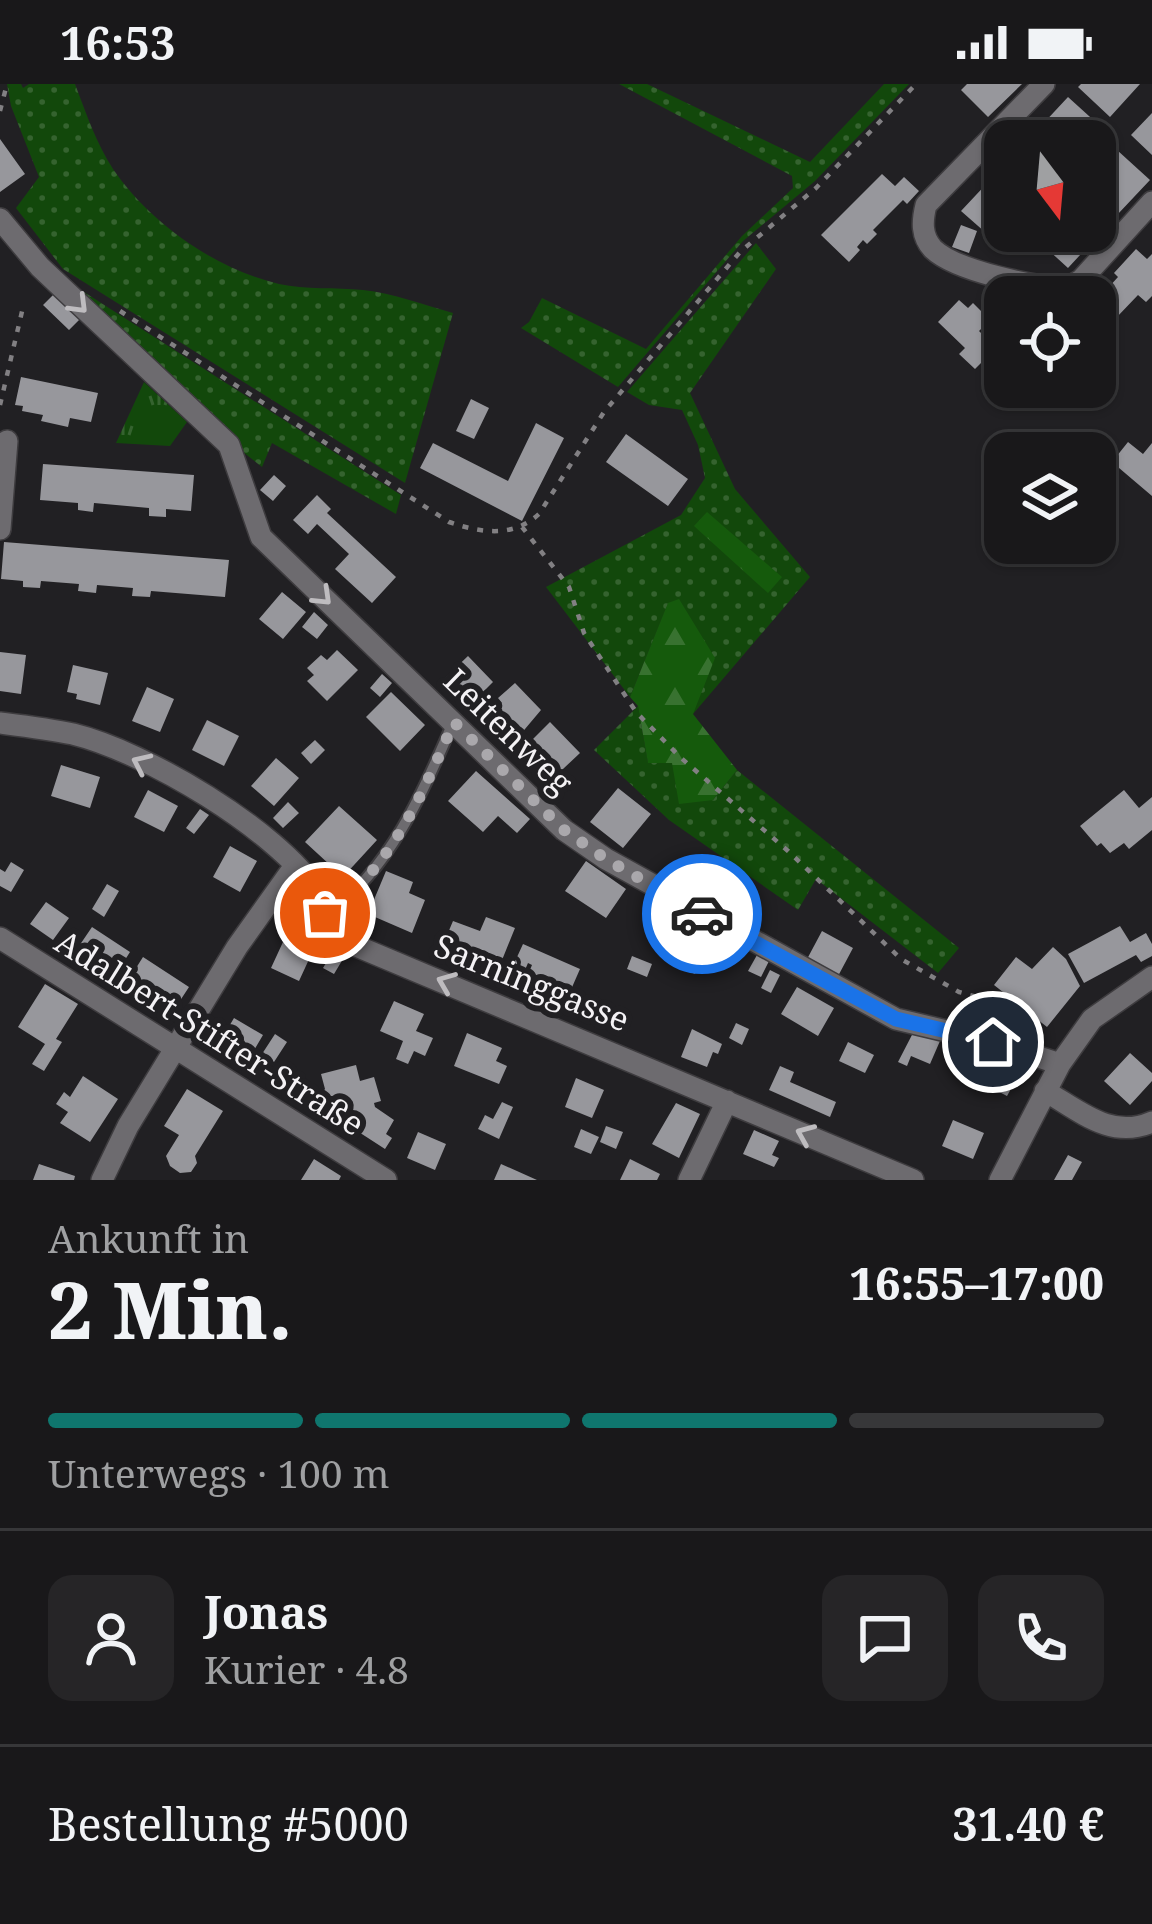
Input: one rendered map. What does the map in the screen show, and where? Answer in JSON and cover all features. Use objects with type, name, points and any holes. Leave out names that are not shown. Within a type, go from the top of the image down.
[{"type":"street","points":[[1044,84],[926,206],[922,221],[931,247],[994,275],[1069,288],[1152,202]]},
{"type":"street","name":"Leitenweg","points":[[0,219],[40,267],[213,427],[235,454],[261,537],[564,830],[606,859],[896,1019],[1060,1064]]},
{"type":"street","points":[[0,529],[7,441]]},
{"type":"street","name":"Sarninggasse","points":[[0,723],[76,735],[214,798],[252,826],[320,894],[330,929],[342,940],[913,1180]]},
{"type":"street","points":[[102,1180],[128,1126],[237,947],[294,867]]},
{"type":"street","name":"Adalbert-Stifter-Straße","points":[[0,938],[386,1180]]},
{"type":"street","points":[[1000,1180],[1060,1064],[1092,1019],[1152,977]]},
{"type":"street","points":[[1045,1091],[1102,1125],[1150,1126]]},
{"type":"street","points":[[689,1180],[727,1101]]},
{"type":"lane","points":[[325,913],[344,902],[411,819],[454,722]]},
{"type":"path","points":[[0,111],[7,84]]},
{"type":"path","points":[[106,302],[449,522],[487,532],[522,527],[539,514],[604,412],[740,252],[816,188],[916,84]]},
{"type":"path","points":[[0,405],[24,303]]},
{"type":"path","points":[[522,527],[569,587],[584,633],[636,712],[901,959],[959,992],[1006,1005],[1019,1016],[1025,1052]]},
{"type":"green space","points":[[7,84],[23,88],[75,84],[101,149],[128,189],[186,241],[231,267],[279,284],[374,292],[453,313],[405,483],[63,269],[16,208],[39,177]]},
{"type":"green space","points":[[619,84],[647,84],[810,162],[884,84],[909,84],[815,181],[743,241],[618,387],[521,328],[542,298],[646,349],[742,236],[793,188],[792,176]]},
{"type":"green space","points":[[756,243],[776,269],[690,393],[735,489],[810,577],[693,714],[679,600],[668,604],[630,697],[546,587],[681,515],[705,478],[698,445],[682,410],[649,405],[627,392]]},
{"type":"green space","points":[[74,292],[84,292],[401,495],[396,514],[272,443],[262,467]]},
{"type":"green space","points":[[144,382],[187,422],[170,446],[116,443]]},
{"type":"green space","points":[[707,512],[782,577],[768,593],[694,526]]},
{"type":"green space","points":[[679,599],[715,658],[693,714],[737,770],[713,800],[679,804],[672,763],[648,763],[638,706],[630,697],[668,603]]},
{"type":"green space","points":[[638,706],[648,762],[672,762],[713,800],[737,770],[959,948],[938,973],[816,879],[798,910],[669,820],[594,750]]},
{"type":"building","points":[[967,84],[1022,84],[988,117],[961,90]]},
{"type":"building","points":[[1140,84],[1110,117],[1078,87]]},
{"type":"building","points":[[1068,97],[1093,120],[1047,120]]},
{"type":"building","points":[[1152,113],[1152,155],[1131,135]]},
{"type":"building","points":[[0,139],[25,174],[0,192]]},
{"type":"building","points":[[1116,151],[1150,180],[1116,216]]},
{"type":"building","points":[[882,174],[895,186],[904,177],[919,191],[873,230],[877,234],[867,244],[863,240],[849,262],[821,235]]},
{"type":"building","points":[[984,186],[984,231],[961,211]]},
{"type":"building","points":[[961,225],[977,231],[969,253],[952,247]]},
{"type":"building","points":[[1136,249],[1147,259],[1152,254],[1152,296],[1146,302],[1138,295],[1116,318],[1118,277],[1114,273]]},
{"type":"building","points":[[1050,252],[1083,252],[1068,268]]},
{"type":"building","points":[[55,293],[81,318],[69,330],[43,305]]},
{"type":"building","points":[[959,300],[968,308],[973,303],[984,314],[979,331],[984,336],[984,360],[975,369],[959,354],[965,348],[938,322]]},
{"type":"building","points":[[21,377],[98,393],[91,422],[70,418],[68,427],[22,411],[23,406],[15,405]]},
{"type":"building","points":[[471,399],[489,408],[474,439],[456,431]]},
{"type":"building","points":[[536,423],[564,438],[522,521],[420,468],[433,443],[508,481]]},
{"type":"building","points":[[626,434],[688,479],[668,506],[606,462]]},
{"type":"building","points":[[1128,442],[1143,454],[1152,443],[1152,496],[1116,465],[1116,457]]},
{"type":"building","points":[[43,464],[194,475],[191,511],[166,509],[166,517],[149,516],[149,508],[94,503],[93,512],[78,510],[78,503],[40,500]]},
{"type":"building","points":[[274,475],[286,486],[273,501],[260,490]]},
{"type":"building","points":[[317,495],[331,509],[327,513],[396,577],[372,603],[335,569],[349,554],[317,524],[308,534],[293,520]]},
{"type":"building","points":[[4,542],[229,560],[225,597],[151,591],[150,597],[132,596],[133,588],[97,585],[96,593],[78,591],[79,584],[41,581],[40,588],[23,587],[23,581],[1,579]]},
{"type":"building","points":[[282,592],[306,612],[283,639],[259,619]]},
{"type":"building","points":[[314,612],[328,625],[317,639],[302,627]]},
{"type":"building","points":[[337,650],[358,670],[327,701],[307,681],[314,675],[307,668],[321,655],[327,660]]},
{"type":"building","points":[[0,652],[26,655],[21,694],[0,691]]},
{"type":"building","points":[[468,656],[493,682],[471,704],[445,678]]},
{"type":"building","points":[[73,665],[108,673],[100,705],[67,692]]},
{"type":"building","points":[[382,674],[392,683],[380,697],[370,688]]},
{"type":"building","points":[[515,683],[541,710],[509,748],[483,721]]},
{"type":"building","points":[[147,687],[174,699],[160,732],[132,721]]},
{"type":"building","points":[[391,692],[425,725],[400,751],[366,717]]},
{"type":"building","points":[[207,720],[239,736],[224,766],[192,750]]},
{"type":"building","points":[[550,722],[580,753],[546,785],[528,765],[543,751],[532,740]]},
{"type":"building","points":[[315,740],[325,750],[311,764],[301,753]]},
{"type":"building","points":[[276,758],[299,778],[274,806],[251,786]]},
{"type":"building","points":[[61,765],[100,777],[90,808],[51,796]]},
{"type":"building","points":[[476,771],[530,819],[517,833],[498,816],[483,832],[448,801]]},
{"type":"building","points":[[618,788],[651,814],[623,848],[590,822]]},
{"type":"building","points":[[148,790],[178,806],[164,832],[134,817]]},
{"type":"building","points":[[1124,790],[1139,808],[1152,797],[1152,830],[1129,849],[1124,843],[1110,853],[1080,826]]},
{"type":"building","points":[[288,802],[299,813],[283,828],[273,818]]},
{"type":"building","points":[[339,806],[377,840],[343,877],[305,842]]},
{"type":"building","points":[[200,809],[209,815],[194,834],[186,828]]},
{"type":"building","points":[[230,846],[257,861],[240,892],[213,877]]},
{"type":"building","points":[[586,861],[626,889],[606,918],[565,891]]},
{"type":"building","points":[[11,862],[24,870],[11,892],[0,886],[0,869],[5,872]]},
{"type":"building","points":[[720,863],[737,873],[729,887],[712,877]]},
{"type":"building","points":[[386,871],[413,882],[409,893],[425,900],[412,933],[368,914]]},
{"type":"building","points":[[107,884],[119,891],[104,917],[92,909]]},
{"type":"building","points":[[46,902],[69,918],[53,940],[30,924]]},
{"type":"building","points":[[486,917],[515,928],[498,970],[442,947],[453,921],[480,931]]},
{"type":"building","points":[[1120,926],[1130,942],[1146,933],[1152,956],[1141,962],[1136,955],[1084,983],[1068,954]]},
{"type":"building","points":[[92,927],[130,952],[114,977],[75,952]]},
{"type":"building","points":[[689,929],[727,949],[718,969],[701,961],[695,974],[675,966],[682,951],[676,948]]},
{"type":"building","points":[[822,931],[853,948],[837,978],[806,961]]},
{"type":"building","points":[[283,942],[311,955],[299,981],[271,968]]},
{"type":"building","points":[[523,944],[580,969],[566,1001],[525,982],[532,965],[528,963],[518,986],[506,981]]},
{"type":"building","points":[[1053,947],[1066,959],[1080,986],[1047,1027],[994,985],[1016,957],[1032,969]]},
{"type":"building","points":[[335,948],[346,954],[334,974],[323,968]]},
{"type":"building","points":[[757,955],[769,961],[761,977],[748,971]]},
{"type":"building","points":[[632,956],[652,964],[647,977],[627,969]]},
{"type":"building","points":[[143,957],[189,987],[170,1016],[124,987]]},
{"type":"building","points":[[770,970],[780,975],[771,993],[761,988]]},
{"type":"building","points":[[45,984],[78,1004],[56,1039],[62,1042],[44,1071],[32,1064],[45,1044],[18,1027]]},
{"type":"building","points":[[797,987],[834,1008],[818,1036],[781,1014]]},
{"type":"building","points":[[394,1001],[424,1014],[416,1031],[433,1038],[425,1056],[414,1051],[408,1064],[396,1059],[403,1041],[380,1031]]},
{"type":"building","points":[[234,1018],[263,1035],[247,1062],[218,1045]]},
{"type":"building","points":[[736,1023],[749,1029],[742,1045],[729,1038]]},
{"type":"building","points":[[692,1029],[722,1044],[707,1067],[681,1057]]},
{"type":"building","points":[[914,1031],[940,1041],[930,1064],[911,1056],[907,1066],[898,1062]]},
{"type":"building","points":[[467,1033],[502,1048],[496,1061],[507,1066],[499,1084],[454,1066]]},
{"type":"building","points":[[275,1034],[287,1042],[274,1062],[262,1054]]},
{"type":"building","points":[[848,1042],[874,1055],[865,1073],[839,1061]]},
{"type":"building","points":[[1130,1053],[1152,1073],[1152,1081],[1130,1105],[1104,1081]]},
{"type":"building","points":[[997,1058],[1021,1071],[1007,1096],[984,1084]]},
{"type":"building","points":[[356,1065],[360,1081],[374,1077],[381,1101],[375,1107],[394,1120],[385,1149],[314,1103],[325,1089],[321,1074]]},
{"type":"building","points":[[780,1066],[794,1072],[790,1082],[836,1102],[830,1117],[769,1090]]},
{"type":"building","points":[[83,1076],[118,1099],[90,1142],[60,1123],[68,1112],[56,1104],[64,1092],[70,1097]]},
{"type":"building","points":[[576,1078],[604,1090],[592,1118],[565,1107]]},
{"type":"building","points":[[187,1089],[223,1111],[195,1156],[197,1163],[191,1172],[180,1173],[166,1156],[179,1135],[164,1126]]},
{"type":"building","points":[[502,1102],[513,1107],[499,1139],[478,1129],[485,1115],[493,1119]]},
{"type":"building","points":[[676,1103],[700,1114],[679,1158],[652,1144]]},
{"type":"building","points":[[953,1120],[984,1133],[973,1159],[942,1146]]},
{"type":"building","points":[[606,1126],[623,1132],[616,1149],[600,1142]]},
{"type":"building","points":[[581,1129],[599,1137],[591,1154],[574,1147]]},
{"type":"building","points":[[754,1130],[779,1141],[772,1155],[779,1158],[774,1167],[743,1154]]},
{"type":"building","points":[[418,1132],[446,1144],[435,1170],[407,1158]]},
{"type":"building","points":[[1068,1155],[1082,1162],[1072,1180],[1054,1180]]},
{"type":"building","points":[[314,1159],[341,1176],[339,1180],[301,1180]]},
{"type":"building","points":[[630,1159],[660,1174],[657,1180],[620,1180]]},
{"type":"building","points":[[39,1164],[75,1176],[74,1180],[33,1180]]},
{"type":"building","points":[[501,1164],[537,1180],[494,1180]]},
{"type":"way so far","points":[[325,913],[344,902],[411,819],[454,722],[564,830],[702,914]]},
{"type":"route","points":[[702,914],[896,1019],[993,1042]]}]
